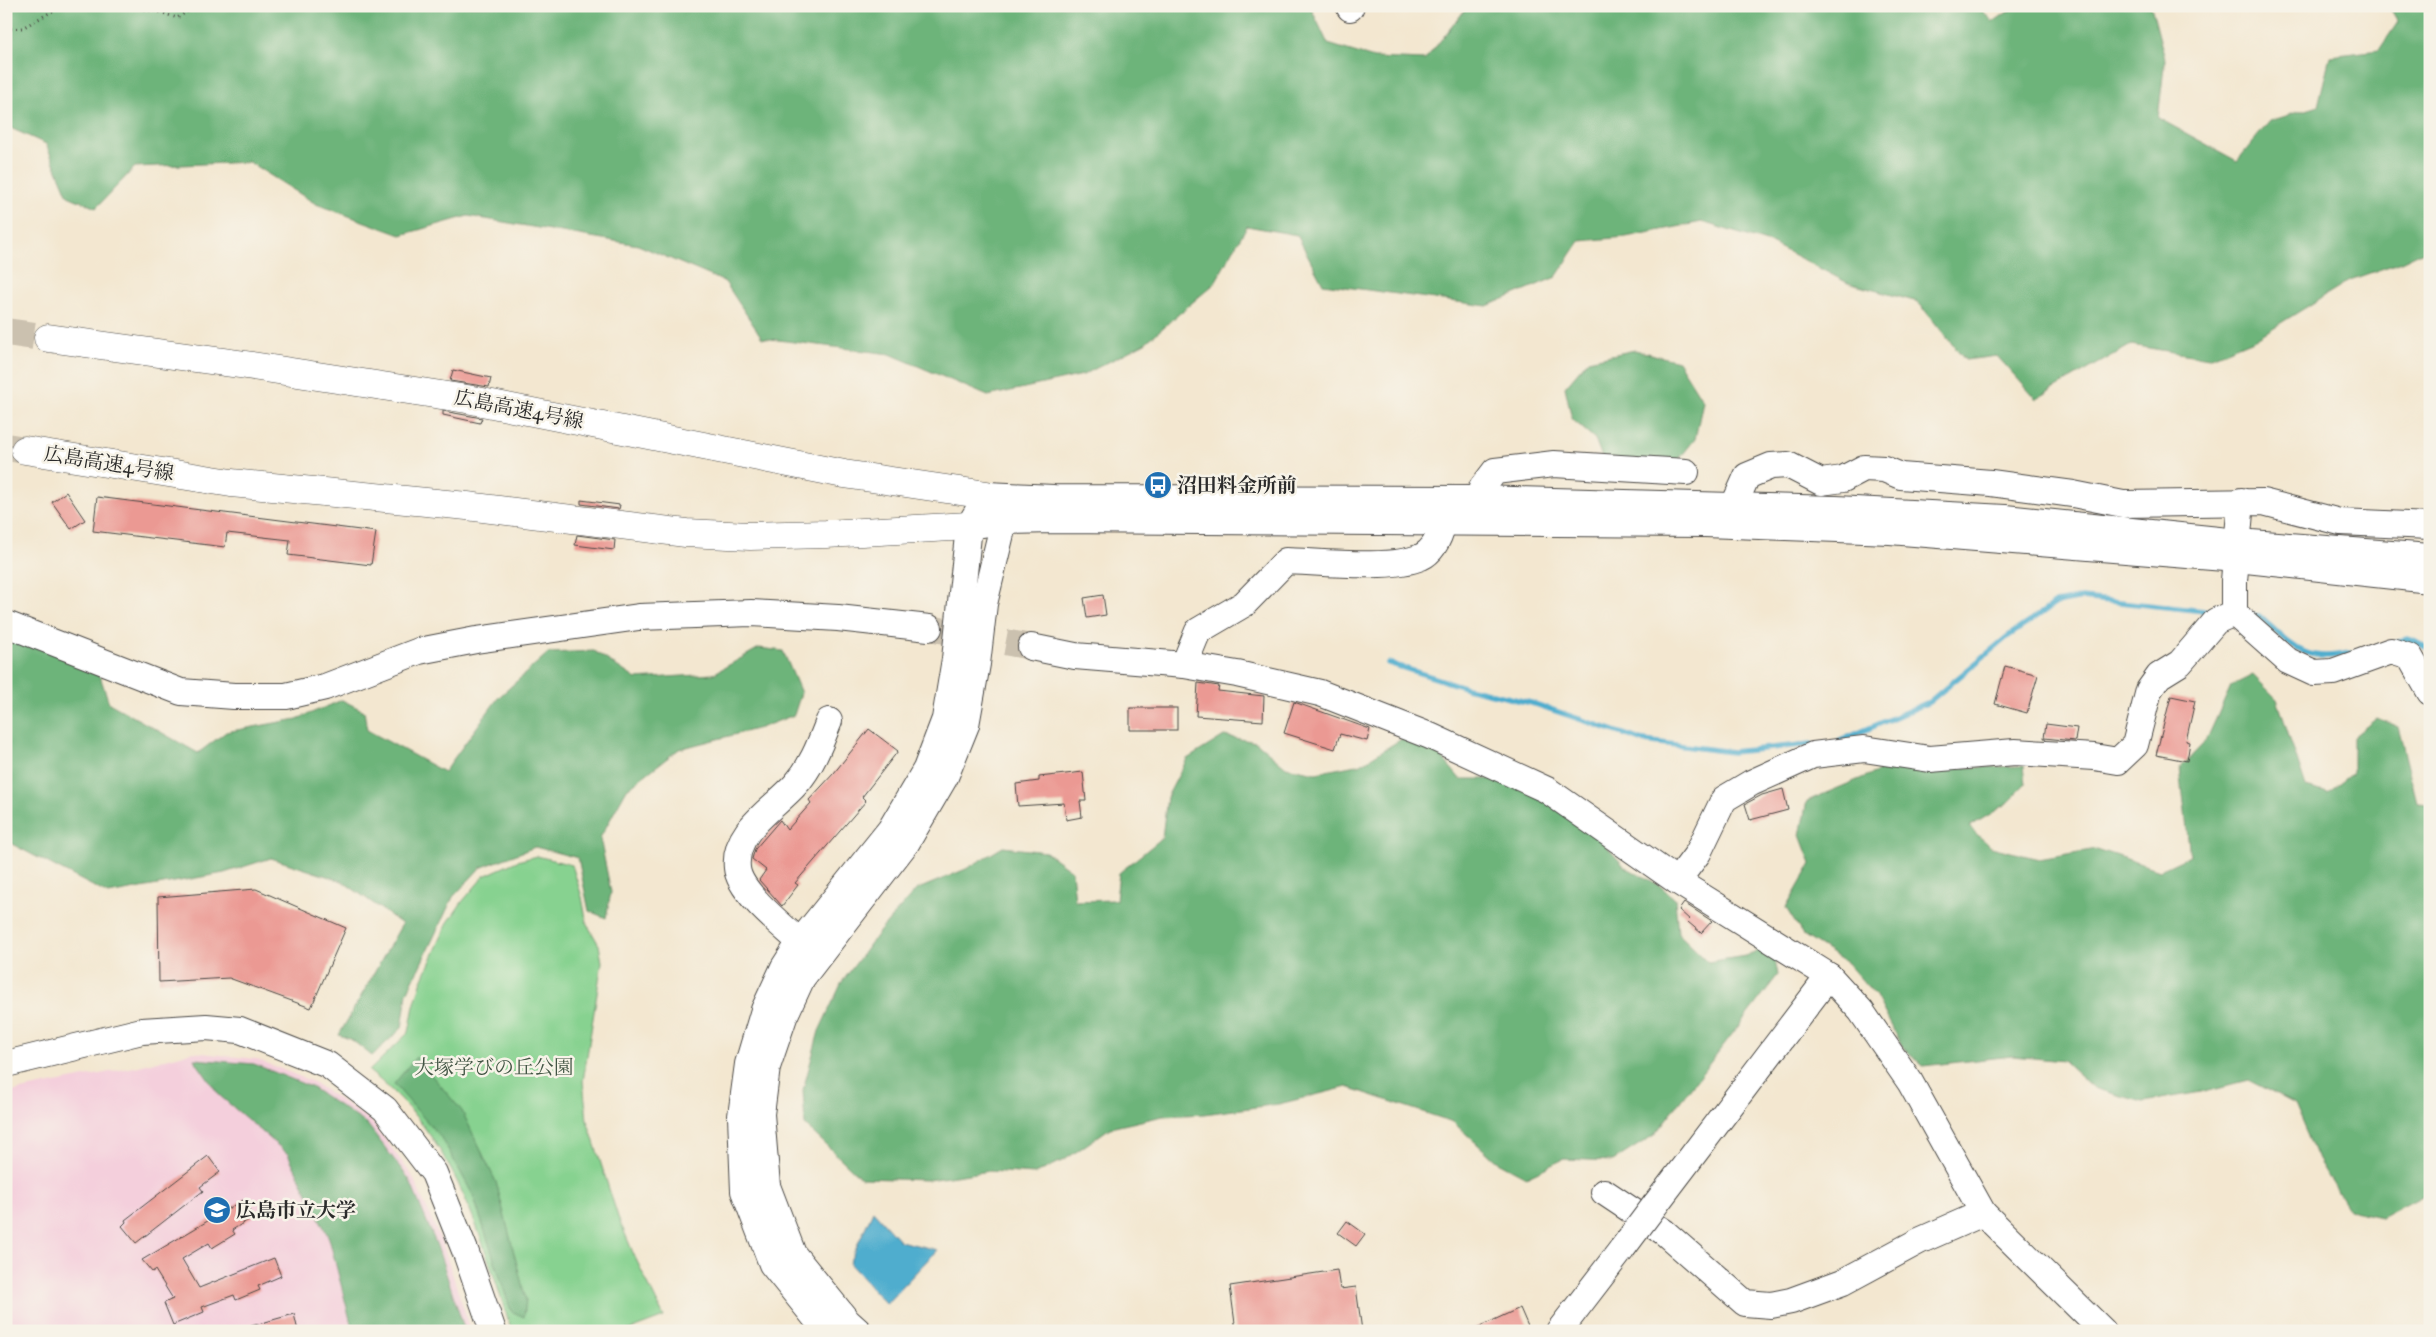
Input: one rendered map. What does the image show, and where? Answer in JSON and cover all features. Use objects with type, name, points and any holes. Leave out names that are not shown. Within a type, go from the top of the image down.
[{"type":"highway","name":"広島高速4号線","points":[[48,338],[246,365],[467,399],[844,474],[987,495]]},
{"type":"highway","name":"広島高速4号線","points":[[25,450],[231,483],[467,506],[686,533],[750,536],[969,526]]},
{"type":"street","points":[[1479,499],[1482,488],[1496,471],[1554,464],[1686,472]]},
{"type":"street","points":[[1734,505],[1747,476],[1771,466],[1788,465],[1821,482],[1843,479],[1864,468],[1884,469],[1901,476],[2073,494],[2123,504],[2263,502],[2340,522],[2430,526]]},
{"type":"street","points":[[987,495],[1064,498],[1479,499],[1734,505],[2005,518],[2237,550],[2430,580]]},
{"type":"street","points":[[858,1331],[848,1322],[793,1254],[767,1186],[761,1114],[767,1067],[784,1017],[802,978],[907,842],[945,777],[966,725],[977,664],[984,604],[1004,521],[987,495]]},
{"type":"street","points":[[826,1331],[772,1264],[744,1191],[741,1116],[748,1064],[764,1010],[784,968],[800,942],[890,830],[926,768],[945,719],[956,659],[969,526],[987,495]]},
{"type":"street","points":[[2241,502],[2234,581],[2234,613],[2288,660],[2314,673],[2333,672],[2391,651],[2410,657],[2430,692]]},
{"type":"street","points":[[969,526],[1004,521],[1063,520],[1705,524],[1890,531],[2237,550],[2430,557]]},
{"type":"street","points":[[1184,665],[1198,631],[1244,604],[1286,561],[1394,564],[1422,557],[1439,539],[1443,523]]},
{"type":"street","points":[[6,624],[181,692],[234,696],[286,696],[325,687],[419,651],[476,640],[639,617],[751,613],[838,618],[929,628]]},
{"type":"street","points":[[1677,881],[1698,853],[1724,799],[1751,783],[1813,755],[1864,749],[1930,759],[2016,752],[2094,757],[2118,761],[2135,745],[2149,690],[2159,676],[2180,663],[2216,621],[2234,613]]},
{"type":"street","points":[[1031,647],[1075,656],[1184,665],[1237,674],[1320,693],[1430,736],[1547,790],[1677,881],[1829,976],[1861,1011],[1910,1082],[1983,1213],[2103,1331]]},
{"type":"street","points":[[800,942],[751,897],[737,869],[739,846],[748,830],[795,785],[815,758],[829,721]]},
{"type":"street","points":[[1560,1331],[1829,976]]},
{"type":"street","points":[[6,1064],[142,1030],[206,1027],[240,1030],[328,1064],[384,1109],[434,1173],[466,1254],[493,1331]]},
{"type":"street","points":[[1604,1192],[1664,1232],[1745,1303],[1771,1304],[1791,1302],[1843,1282],[1919,1241],[1983,1213]]},
{"type":"path","points":[[6,29],[22,28],[62,6]]},
{"type":"path","points":[[125,6],[160,12],[177,18],[196,6]]},
{"type":"shaded area","name":"広島市立大学","points":[[192,1052],[256,1059],[313,1082],[370,1120],[412,1175],[443,1245],[471,1331],[6,1331],[6,1093],[139,1066]]},
{"type":"green space","points":[[6,6],[1313,6],[1311,8],[1328,44],[1374,58],[1425,60],[1468,6],[1978,6],[1993,22],[2016,6],[2151,6],[2165,59],[2158,118],[2237,161],[2270,121],[2318,106],[2330,56],[2379,50],[2398,22],[2389,6],[2430,6],[2430,248],[2401,262],[2350,280],[2255,339],[2209,358],[2131,345],[2036,399],[1997,356],[1965,360],[1918,302],[1848,283],[1773,244],[1702,222],[1626,237],[1580,241],[1556,277],[1487,306],[1323,284],[1297,235],[1247,226],[1214,284],[1145,343],[1083,375],[988,396],[890,354],[762,338],[725,282],[638,245],[468,216],[401,235],[316,204],[249,162],[135,167],[96,208],[68,196],[46,144],[6,126]]},
{"type":"green space","points":[[1635,350],[1678,361],[1703,401],[1695,439],[1675,464],[1604,462],[1595,439],[1572,419],[1565,387],[1588,360]]},
{"type":"green space","points":[[6,635],[53,652],[100,676],[109,703],[198,753],[226,732],[297,719],[342,700],[364,711],[367,730],[444,772],[498,698],[548,653],[594,651],[636,679],[713,674],[759,648],[783,651],[801,693],[794,715],[760,728],[679,749],[627,789],[600,838],[611,892],[606,918],[589,911],[578,858],[535,847],[480,868],[453,897],[407,993],[402,1028],[372,1056],[352,1040],[339,1035],[402,924],[342,881],[271,858],[224,873],[108,894],[6,841]]},
{"type":"green space","points":[[2253,675],[2277,699],[2306,787],[2328,793],[2353,773],[2353,737],[2377,718],[2398,727],[2417,803],[2430,804],[2430,1191],[2381,1217],[2349,1210],[2318,1160],[2294,1104],[2248,1080],[2201,1092],[2143,1102],[2093,1088],[2064,1061],[2012,1056],[1923,1066],[1902,1046],[1876,996],[1847,963],[1803,935],[1786,908],[1811,864],[1800,835],[1807,801],[1881,770],[2024,766],[2026,784],[2005,805],[1969,827],[1991,847],[2039,859],[2097,849],[2160,870],[2190,856],[2180,768],[2206,741],[2231,686]]},
{"type":"green space","points":[[1224,736],[1256,742],[1286,767],[1316,773],[1361,764],[1403,738],[1436,750],[1460,779],[1498,779],[1541,797],[1596,835],[1625,867],[1659,885],[1675,899],[1678,933],[1708,962],[1745,956],[1759,950],[1775,959],[1778,975],[1654,1135],[1613,1161],[1564,1159],[1526,1177],[1496,1161],[1453,1122],[1347,1087],[1279,1104],[1204,1114],[1163,1116],[1110,1128],[1066,1159],[1035,1174],[989,1171],[928,1180],[861,1178],[805,1125],[803,1090],[819,1031],[842,982],[879,932],[916,890],[966,869],[1003,847],[1046,852],[1072,871],[1075,901],[1116,900],[1119,873],[1162,838],[1167,797],[1187,759]]},
{"type":"green space","name":"大塚学びの丘公園","points":[[537,856],[572,865],[582,897],[587,924],[599,945],[602,962],[583,1081],[587,1120],[618,1217],[664,1317],[627,1331],[512,1331],[475,1223],[461,1189],[444,1157],[424,1127],[399,1098],[369,1071],[409,1032],[421,983],[447,924],[462,902],[484,876],[517,861]]},
{"type":"green space","points":[[416,1057],[462,1111],[496,1182],[526,1300],[524,1317],[511,1311],[473,1195],[443,1140],[394,1084]]},
{"type":"green space","points":[[194,1059],[254,1064],[311,1087],[367,1124],[409,1179],[437,1246],[465,1331],[353,1331],[329,1238],[288,1154],[219,1095]]},
{"type":"water","points":[[873,1211],[900,1241],[937,1250],[886,1304],[849,1263]]},
{"type":"building","points":[[453,370],[491,378],[489,387],[450,381]]},
{"type":"building","points":[[443,411],[482,418],[480,423],[443,415]]},
{"type":"building","points":[[66,492],[85,520],[71,529],[52,502]]},
{"type":"building","points":[[97,497],[376,532],[371,565],[288,555],[290,540],[227,533],[225,547],[93,531]]},
{"type":"building","points":[[581,500],[620,505],[619,509],[581,504]]},
{"type":"building","points":[[577,535],[615,540],[614,550],[575,545]]},
{"type":"building","points":[[1103,595],[1106,615],[1087,618],[1084,598]]},
{"type":"building","points":[[2005,666],[2038,675],[2027,713],[1995,704]]},
{"type":"building","points":[[1198,683],[1219,686],[1218,691],[1264,696],[1263,721],[1196,716]]},
{"type":"building","points":[[2171,696],[2195,701],[2186,741],[2190,742],[2187,761],[2156,755]]},
{"type":"building","points":[[1294,702],[1370,729],[1367,741],[1340,734],[1335,749],[1284,733]]},
{"type":"building","points":[[1130,708],[1177,708],[1177,730],[1130,730]]},
{"type":"building","points":[[2046,724],[2077,728],[2075,741],[2044,738]]},
{"type":"building","points":[[869,729],[898,751],[862,797],[866,801],[795,883],[798,885],[782,906],[759,880],[766,870],[752,859],[755,849],[780,820],[787,830],[811,803],[809,800],[834,773]]},
{"type":"building","points":[[1083,772],[1086,801],[1080,801],[1082,817],[1066,820],[1064,803],[1018,806],[1016,784],[1039,781],[1039,777]]},
{"type":"building","points":[[1783,789],[1788,810],[1750,820],[1745,804],[1762,795]]},
{"type":"building","points":[[256,889],[346,928],[311,1008],[229,978],[159,982],[158,897]]},
{"type":"building","points":[[1684,903],[1712,921],[1701,933],[1688,922],[1690,920],[1679,910]]},
{"type":"building","points":[[208,1156],[220,1172],[200,1187],[203,1191],[136,1243],[122,1226],[126,1222],[125,1220]]},
{"type":"building","points":[[243,1200],[253,1217],[232,1230],[235,1234],[212,1248],[209,1243],[182,1259],[199,1288],[274,1258],[281,1276],[258,1286],[260,1290],[236,1300],[234,1295],[202,1307],[204,1312],[173,1325],[164,1303],[173,1299],[155,1270],[152,1272],[142,1260]]},
{"type":"building","points":[[1347,1221],[1365,1234],[1356,1246],[1338,1233]]},
{"type":"building","points":[[1337,1270],[1340,1289],[1356,1287],[1362,1331],[1236,1331],[1230,1286]]},
{"type":"building","points":[[1520,1308],[1530,1331],[1470,1331]]},
{"type":"building","points":[[294,1314],[298,1331],[252,1331],[251,1326]]},
{"type":"waterway","points":[[1840,741],[1929,702],[2007,637],[2056,603],[2082,598],[2214,612]]},
{"type":"waterway","points":[[2251,615],[2259,616],[2289,643],[2308,654],[2333,656],[2349,653]]},
{"type":"waterway","points":[[2395,642],[2408,639],[2430,649]]},
{"type":"waterway","points":[[1388,663],[1467,688],[1535,704],[1644,741],[1732,752],[1811,744]]},
{"type":"tunnel","points":[[6,332],[48,338]]},
{"type":"tunnel","points":[[6,447],[25,450]]},
{"type":"tunnel","points":[[929,628],[1031,647]]},
{"type":"place","name":"沼田料金所前","points":[[1158,485]]},
{"type":"place","name":"広島市立大学","points":[[217,1210]]}]
